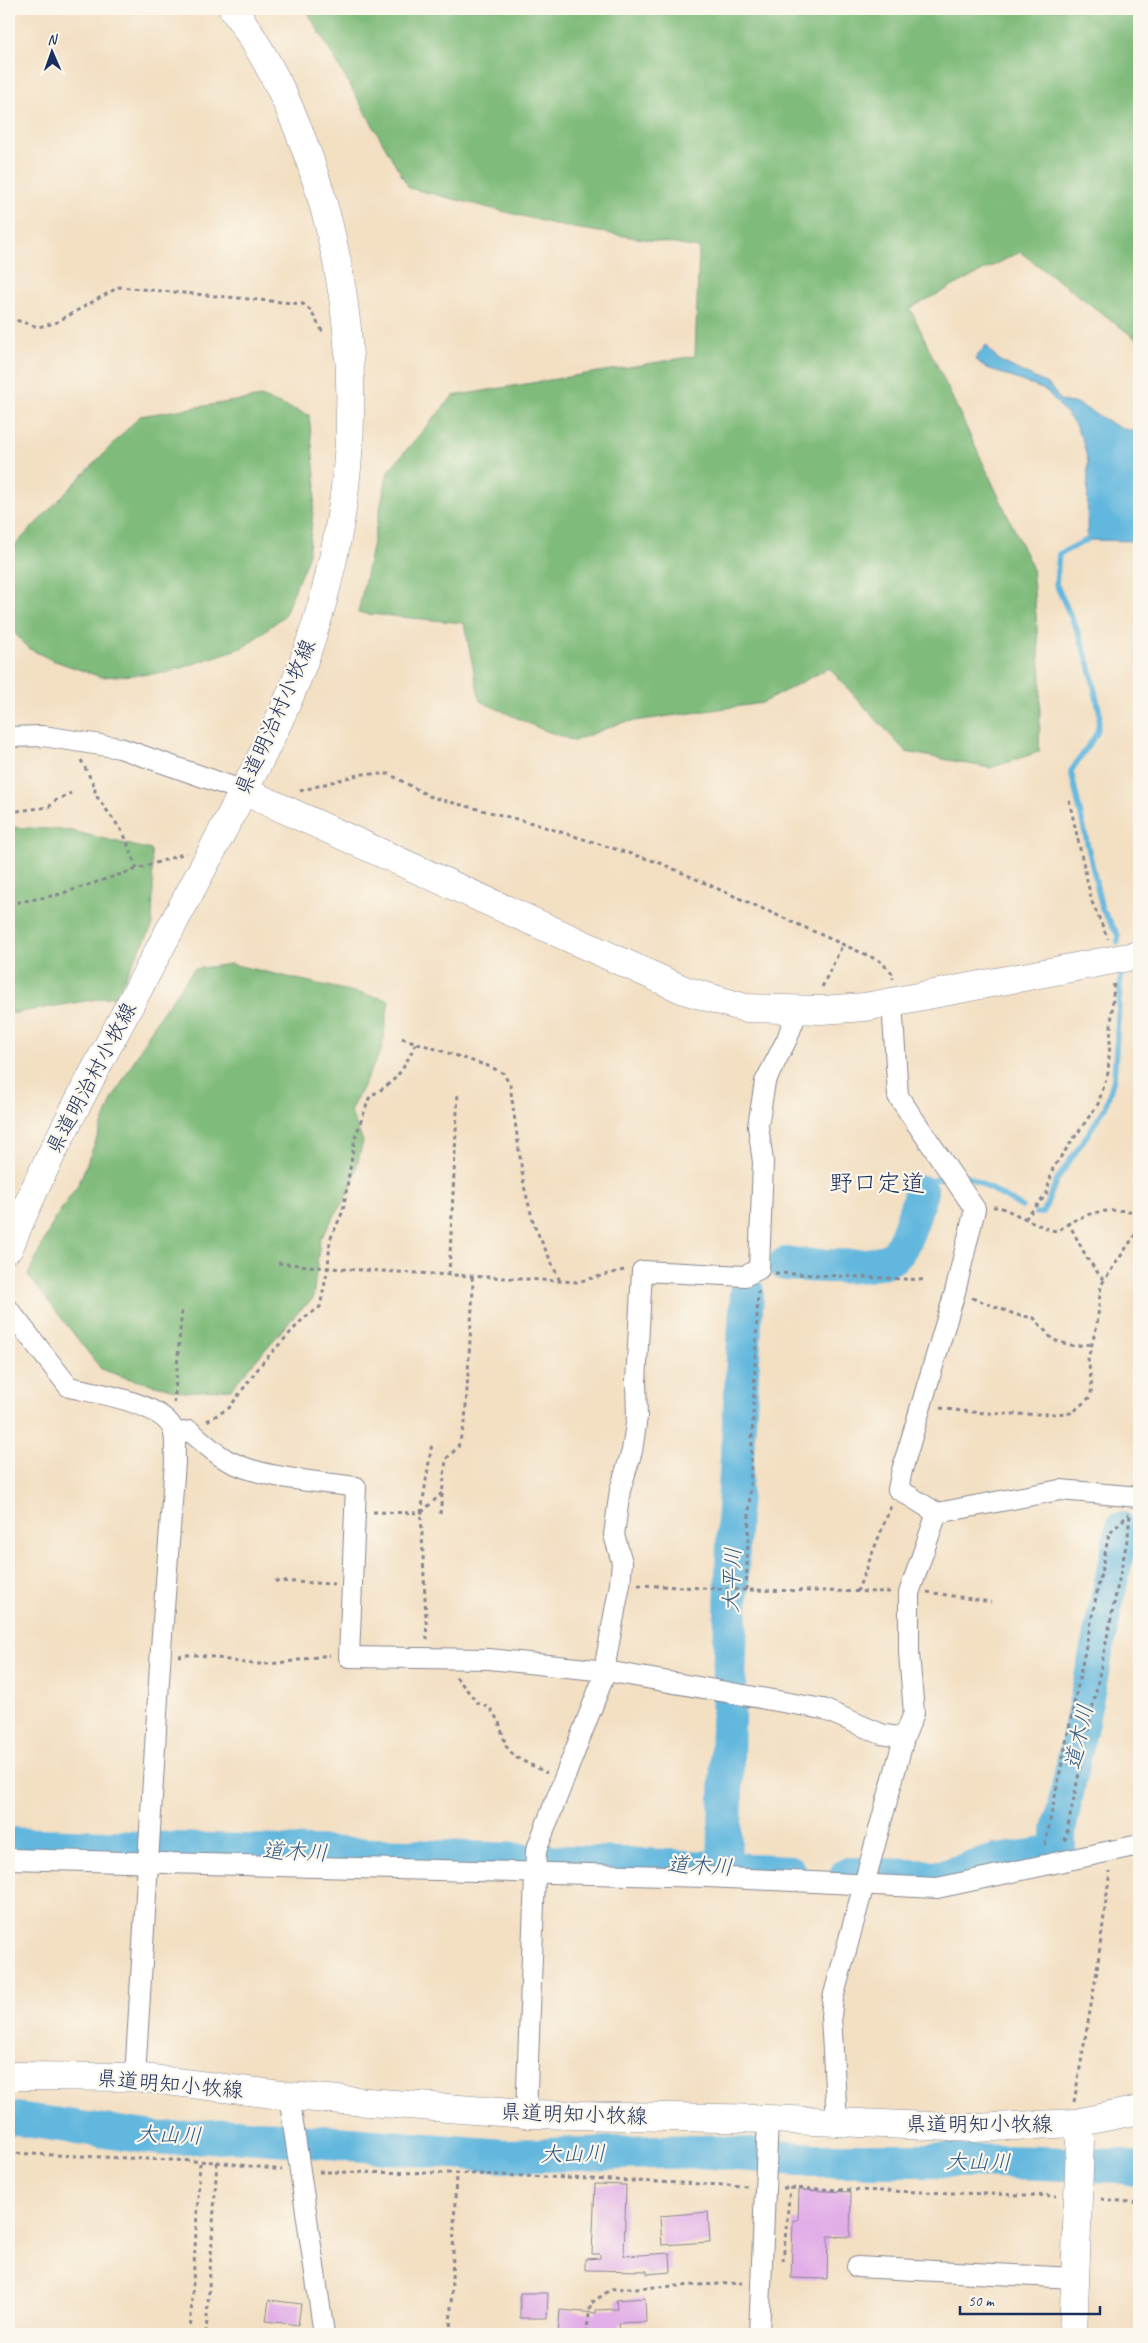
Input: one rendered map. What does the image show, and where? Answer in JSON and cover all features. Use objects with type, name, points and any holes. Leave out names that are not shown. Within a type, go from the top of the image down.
[{"type":"main road","name":"県道明治村小牧線","points":[[9,1248],[41,1172],[244,791],[300,671],[330,572],[346,483],[351,389],[344,296],[323,201],[290,112],[265,62],[233,9]]},
{"type":"main road","points":[[244,791],[684,990],[745,1008],[810,1009],[865,1007],[1126,957]]},
{"type":"main road","name":"県道明知小牧線","points":[[9,2076],[135,2077],[290,2106],[768,2125],[836,2122],[1078,2131],[1139,2110]]},
{"type":"main road","points":[[1073,2334],[1078,2131]]},
{"type":"street","points":[[9,737],[43,736],[120,748],[244,791]]},
{"type":"street","points":[[894,1001],[898,1096],[975,1209],[955,1292],[898,1489],[937,1513],[1060,1490],[1134,1502]]},
{"type":"street","points":[[526,2114],[536,1864],[563,1780],[606,1671],[606,1659],[620,1584],[622,1562],[614,1535],[620,1490],[632,1451],[637,1417],[636,1382],[642,1271],[745,1276],[759,1269],[763,1162],[758,1126],[765,1082],[787,1039],[810,1009]]},
{"type":"street","points":[[9,1310],[69,1387],[129,1400],[158,1415],[179,1431],[224,1459],[239,1466],[286,1477],[356,1487],[349,1657],[489,1659],[606,1671],[823,1709],[881,1734],[904,1738]]},
{"type":"street","points":[[135,2077],[161,1662],[175,1462],[179,1431]]},
{"type":"street","points":[[836,2122],[831,2016],[863,1886],[904,1738],[914,1713],[909,1653],[909,1593],[937,1513]]},
{"type":"street","points":[[9,1859],[150,1852],[536,1864],[706,1877],[863,1886],[937,1888],[1139,1845]]},
{"type":"street","points":[[290,2106],[324,2334]]},
{"type":"street","points":[[759,2334],[768,2125]]},
{"type":"street","points":[[857,2267],[1075,2267]]},
{"type":"path","points":[[9,318],[38,327],[55,323],[118,287],[303,304],[311,311],[323,335]]},
{"type":"path","points":[[65,740],[82,762],[95,787],[95,794],[124,834],[137,869]]},
{"type":"path","points":[[318,785],[361,774],[389,774],[431,797],[532,823],[660,863],[880,961],[892,973],[894,1001]]},
{"type":"path","points":[[9,812],[50,808],[56,800],[71,793]]},
{"type":"path","points":[[1025,1219],[1046,1195],[1053,1168],[1098,1104],[1108,1073],[1126,957],[1110,944],[1092,902],[1069,800]]},
{"type":"path","points":[[9,904],[57,895],[188,852],[206,863]]},
{"type":"path","points":[[810,1009],[842,945]]},
{"type":"path","points":[[402,1038],[491,1067],[503,1073],[510,1085],[524,1186],[534,1225],[560,1281]]},
{"type":"path","points":[[182,1308],[179,1431],[230,1408],[263,1362],[303,1318],[320,1307],[328,1268],[330,1240],[343,1211],[355,1138],[370,1096],[388,1086],[404,1066],[416,1042]]},
{"type":"path","points":[[449,1275],[458,1092]]},
{"type":"path","points":[[975,1209],[1000,1207],[1050,1230],[1058,1231],[1068,1222],[1096,1211],[1120,1209],[1139,1212]]},
{"type":"path","points":[[1068,1222],[1087,1258],[1104,1281]]},
{"type":"path","points":[[922,1405],[973,1413],[1013,1415],[1072,1413],[1090,1397],[1092,1388],[1088,1358],[1097,1326],[1101,1285],[1139,1229]]},
{"type":"path","points":[[278,1263],[328,1268],[577,1282],[625,1270],[642,1271]]},
{"type":"path","points":[[746,1590],[759,1269],[783,1274],[926,1280]]},
{"type":"path","points":[[440,1514],[446,1459],[458,1447],[465,1423],[474,1290],[472,1276]]},
{"type":"path","points":[[955,1292],[1017,1315],[1034,1318],[1052,1340],[1074,1346],[1092,1344]]},
{"type":"path","points":[[432,1443],[421,1513],[434,1659],[478,1703],[490,1708],[500,1722],[506,1746],[515,1757],[563,1780]]},
{"type":"path","points":[[857,1592],[898,1489]]},
{"type":"path","points":[[355,1511],[421,1513],[442,1493]]},
{"type":"path","points":[[1044,1850],[1109,1534],[1134,1502]]},
{"type":"path","points":[[1065,1860],[1065,1840],[1134,1502]]},
{"type":"path","points":[[275,1581],[352,1585]]},
{"type":"path","points":[[620,1584],[739,1590],[923,1592],[991,1602]]},
{"type":"path","points":[[161,1662],[190,1654],[208,1655],[232,1662],[260,1664],[349,1655]]},
{"type":"path","points":[[1078,2131],[1074,2102],[1096,1977],[1113,1850]]},
{"type":"path","points":[[9,2153],[200,2163],[298,2165],[456,2173],[767,2183],[1065,2196]]},
{"type":"path","points":[[206,2334],[216,2162]]},
{"type":"path","points":[[190,2334],[200,2163]]},
{"type":"path","points":[[450,2334],[456,2173]]},
{"type":"path","points":[[1093,2199],[1139,2203]]},
{"type":"path","points":[[586,2334],[591,2304],[612,2289],[761,2282]]},
{"type":"green space","points":[[306,9],[1139,9],[1139,341],[1020,252],[910,308],[1032,567],[1041,677],[1039,752],[990,768],[906,752],[829,668],[762,703],[620,723],[574,741],[541,729],[480,701],[464,623],[358,613],[388,471],[453,396],[695,356],[699,248],[562,226],[409,188]]},
{"type":"green space","points":[[261,397],[309,415],[316,486],[308,557],[284,616],[244,647],[166,673],[101,677],[52,660],[28,648],[13,631],[9,618],[9,560],[16,544],[140,416]]},
{"type":"green space","points":[[9,827],[68,830],[151,850],[153,886],[152,927],[115,996],[9,1014]]},
{"type":"green space","points":[[231,964],[389,1000],[382,1049],[350,1111],[363,1141],[351,1188],[320,1240],[313,1299],[297,1313],[231,1389],[184,1392],[130,1379],[101,1369],[28,1275],[54,1220],[79,1183],[112,1100],[155,1023],[194,969]]},
{"type":"water","points":[[986,345],[998,360],[1049,385],[1061,401],[1078,404],[1120,428],[1139,432],[1139,541],[1087,540],[1088,462],[1083,441],[1074,423],[1047,391],[985,367],[975,359]]},
{"type":"building","points":[[595,2184],[626,2185],[624,2256],[670,2253],[671,2272],[647,2274],[647,2271],[585,2270],[585,2259],[600,2258],[600,2254],[592,2254]]},
{"type":"building","points":[[799,2190],[851,2192],[850,2237],[828,2236],[827,2279],[791,2278],[793,2220],[798,2220]]},
{"type":"building","points":[[708,2212],[710,2242],[662,2245],[660,2216]]},
{"type":"building","points":[[520,2293],[548,2293],[547,2318],[520,2318]]},
{"type":"building","points":[[645,2298],[646,2322],[619,2323],[620,2334],[558,2334],[560,2310],[596,2313],[596,2310],[617,2309],[616,2300]]},
{"type":"building","points":[[269,2300],[301,2304],[298,2325],[266,2321]]},
{"type":"waterway","points":[[1087,540],[1059,554],[1056,584],[1078,632],[1089,664],[1100,714],[1097,733],[1071,771],[1102,909],[1118,935],[1118,942]]},
{"type":"waterway","points":[[1036,1213],[1043,1213],[1057,1180],[1105,1108],[1114,1079],[1121,975]]},
{"type":"waterway","points":[[958,1174],[968,1176],[1022,1207]]},
{"type":"waterway","points":[[921,1192],[933,1180],[946,1177]]},
{"type":"waterway","name":"大平川","points":[[785,1264],[860,1266],[887,1260],[896,1254],[904,1241],[921,1192]]},
{"type":"waterway","name":"大平川","points":[[724,1867],[734,1506],[747,1292]]},
{"type":"waterway","name":"道木川","points":[[847,1874],[942,1877],[996,1861],[1059,1852],[1059,1831],[1122,1529]]},
{"type":"waterway","name":"道木川","points":[[9,1844],[496,1859],[789,1872]]},
{"type":"waterway","name":"大山川","points":[[9,2118],[163,2139],[233,2135],[505,2156],[699,2151],[812,2160],[928,2160],[1039,2163],[1118,2166],[1139,2170]]},
{"type":"district","name":"野口定道","points":[[877,1183]]}]
